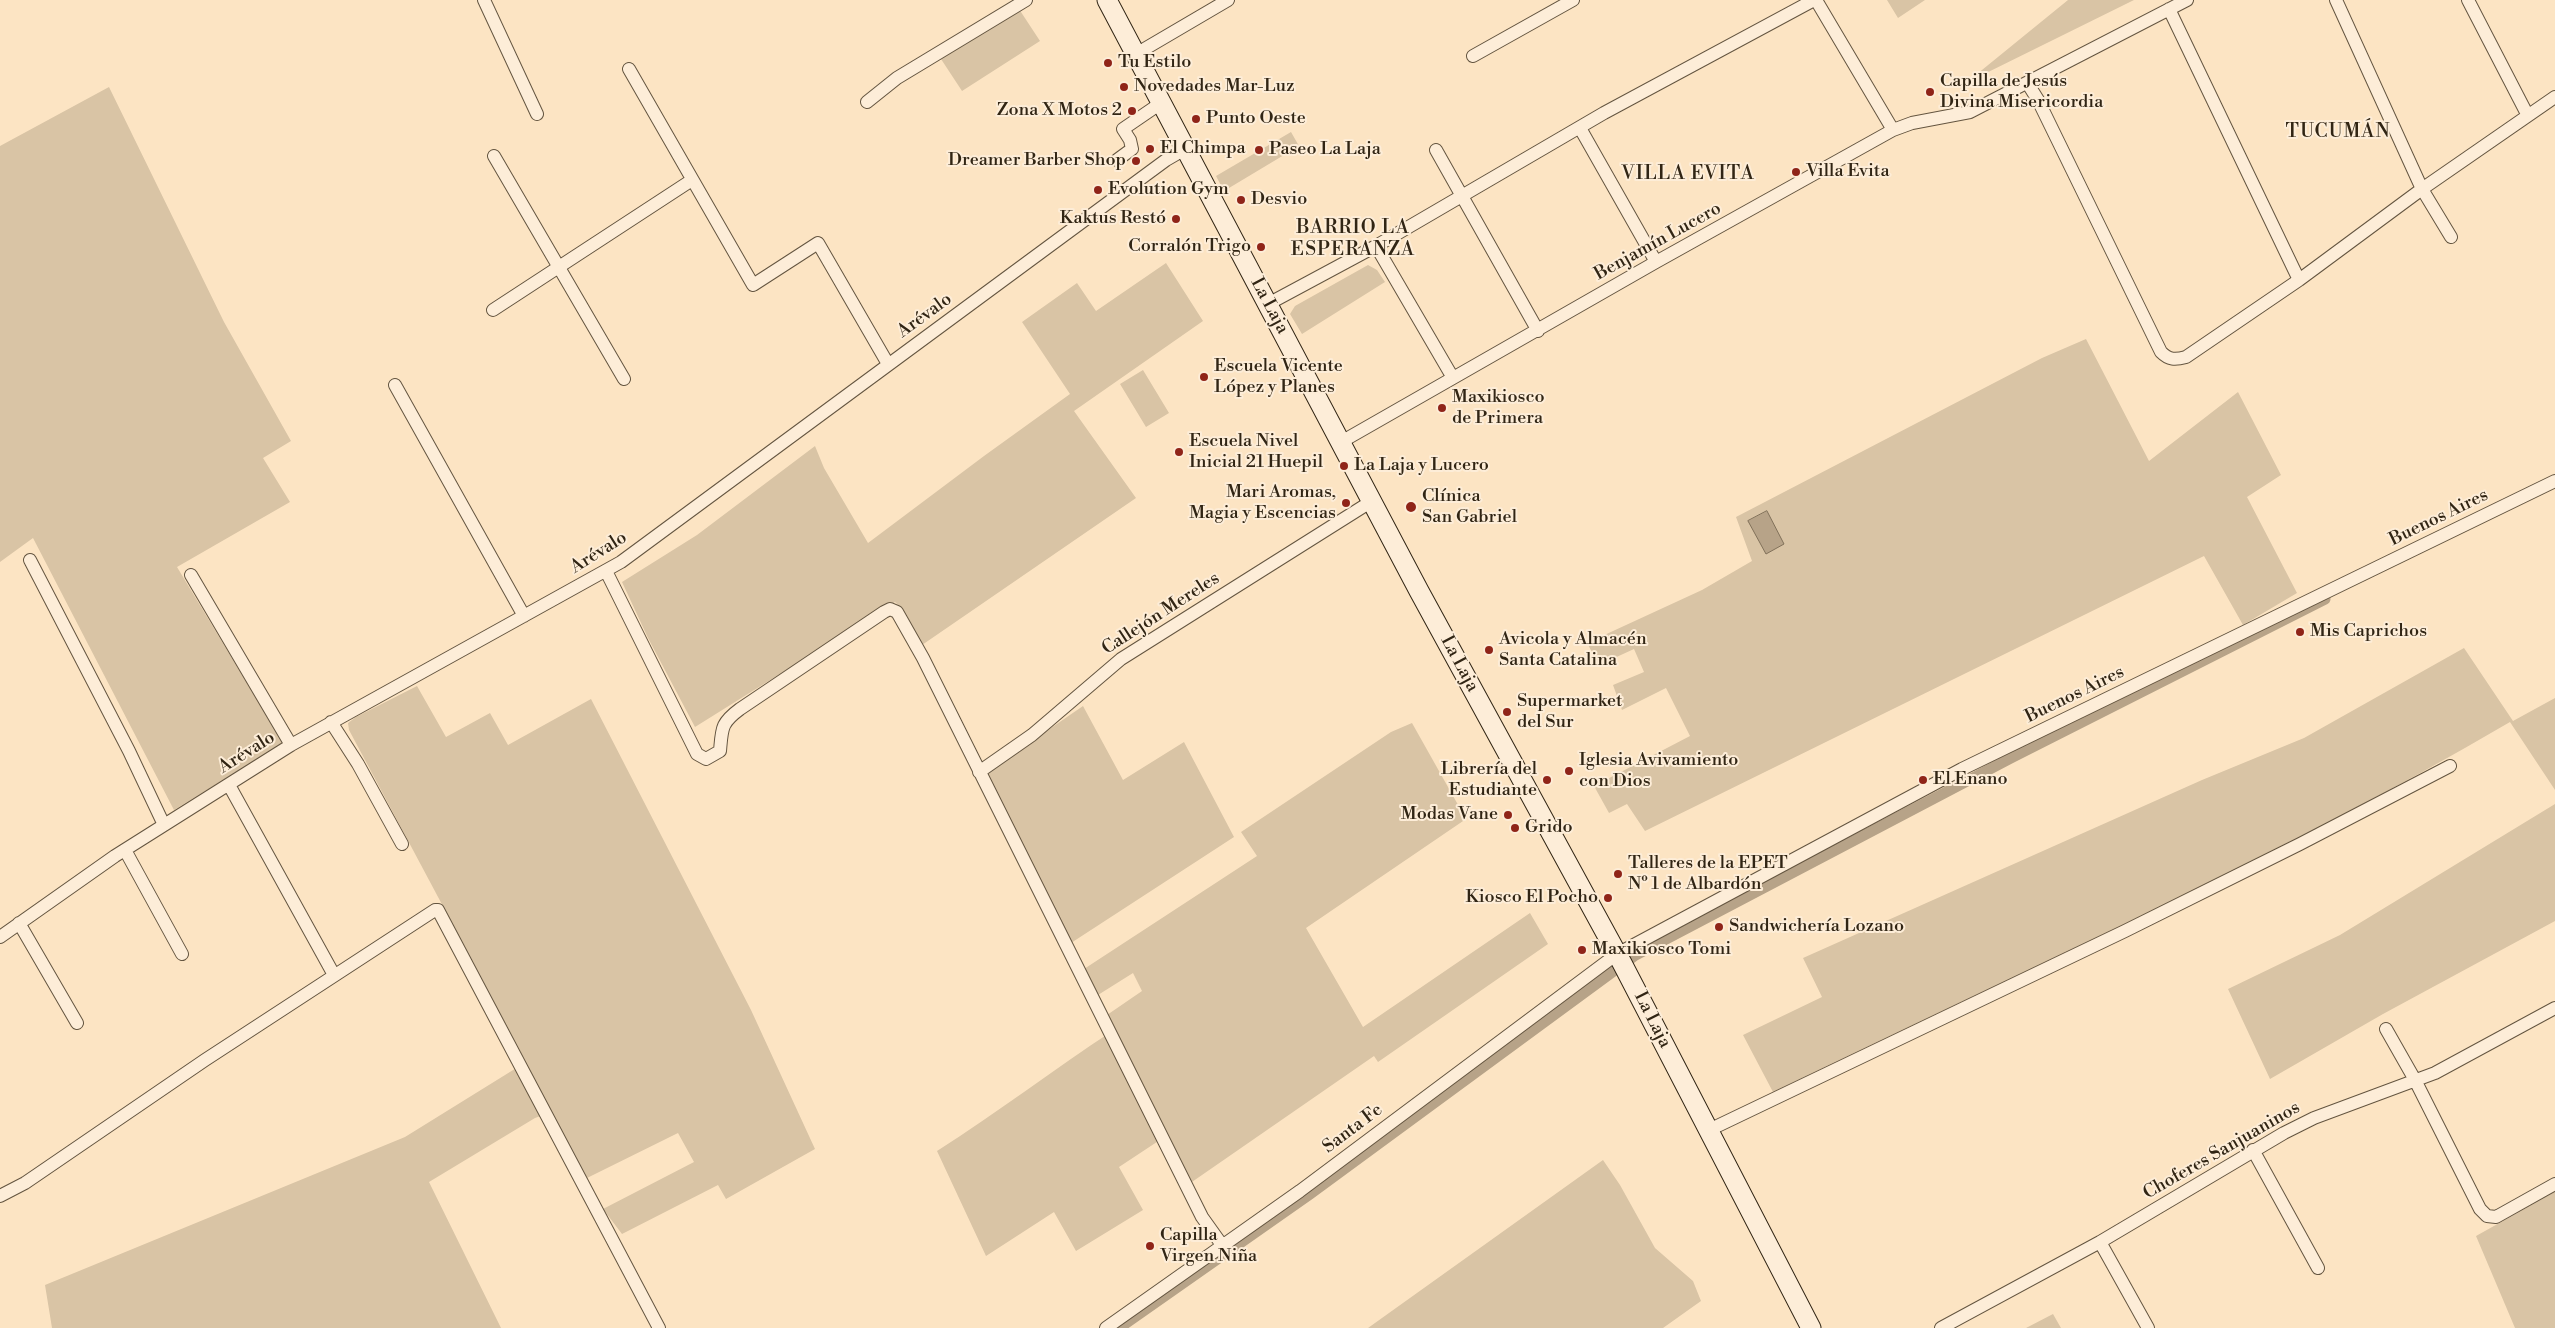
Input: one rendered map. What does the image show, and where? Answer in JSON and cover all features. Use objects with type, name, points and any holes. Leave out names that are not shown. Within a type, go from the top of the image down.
[{"type":"main road","name":"La Laja","points":[[1107,0],[1372,501],[1621,961],[1811,1328]]},
{"type":"street","points":[[484,0],[537,114]]},
{"type":"street","points":[[867,102],[897,78],[1026,0]]},
{"type":"street","points":[[1136,54],[1228,0]]},
{"type":"street","points":[[1474,56],[1573,0]]},
{"type":"street","points":[[1268,304],[1376,246],[1580,128],[1815,0],[1893,130]]},
{"type":"street","name":"Benjamín Lucero","points":[[1341,442],[1656,262],[1893,130],[1912,124],[1970,112],[2028,84],[2187,0]]},
{"type":"street","points":[[2336,0],[2422,189],[2451,237]]},
{"type":"street","points":[[2468,0],[2527,114]]},
{"type":"street","points":[[2169,9],[2299,280]]},
{"type":"street","points":[[629,69],[753,285],[818,243],[888,364]]},
{"type":"street","points":[[2028,84],[2038,100],[2160,352],[2167,358],[2176,360],[2186,357],[2299,280],[2422,189],[2555,96]]},
{"type":"street","points":[[1117,160],[1132,148],[1130,140],[1123,129],[1161,103]]},
{"type":"street","points":[[1580,128],[1656,262]]},
{"type":"street","name":"Arévalo","points":[[0,937],[125,850],[291,745],[606,571],[628,557],[1166,160],[1185,150]]},
{"type":"street","points":[[1436,150],[1538,331]]},
{"type":"street","points":[[494,156],[624,379]]},
{"type":"street","points":[[494,310],[692,180]]},
{"type":"street","points":[[1376,246],[1453,378]]},
{"type":"street","points":[[395,385],[524,616]]},
{"type":"street","name":"Buenos Aires","points":[[1621,961],[1962,769],[2555,481]]},
{"type":"street","name":"Callejón Mereles","points":[[979,772],[1032,735],[1121,659],[1372,501]]},
{"type":"street","points":[[30,560],[129,751],[164,825]]},
{"type":"street","points":[[606,571],[697,754],[706,759],[720,751],[722,728],[728,718],[808,661],[890,609],[897,612],[923,658],[1202,1217],[1222,1245]]},
{"type":"street","points":[[191,575],[291,745]]},
{"type":"street","points":[[331,722],[358,764],[402,844]]},
{"type":"street","points":[[1709,1130],[2134,926],[2300,844],[2450,766]]},
{"type":"street","points":[[229,785],[334,975]]},
{"type":"street","points":[[125,850],[182,954]]},
{"type":"street","points":[[0,1196],[26,1183],[204,1060],[435,910],[438,910],[659,1328]]},
{"type":"street","points":[[20,924],[77,1023]]},
{"type":"street","name":"Santa Fe","points":[[1106,1328],[1621,961]]},
{"type":"street","name":"Choferes Sanjuaninos","points":[[1940,1328],[2100,1242],[2253,1150],[2314,1118],[2434,1073],[2555,1008]]},
{"type":"street","points":[[2386,1029],[2415,1080],[2480,1209],[2487,1216],[2496,1217],[2555,1184]]},
{"type":"street","points":[[2253,1150],[2318,1268]]},
{"type":"street","points":[[2100,1242],[2148,1328]]},
{"type":"shaded area","points":[[1887,0],[1925,0],[1898,18]]},
{"type":"shaded area","points":[[2068,0],[2134,0],[1966,83]]},
{"type":"shaded area","points":[[1019,9],[1040,41],[962,91],[941,59]]},
{"type":"shaded area","points":[[109,87],[224,322],[291,441],[263,458],[290,502],[177,567],[283,743],[174,810],[33,538],[0,562],[0,146]]},
{"type":"shaded area","points":[[1291,132],[1299,146],[1224,191],[1216,176]]},
{"type":"shaded area","points":[[1166,263],[1203,321],[1074,411],[1136,498],[922,645],[903,610],[895,602],[695,727],[648,638],[622,582],[697,535],[815,446],[824,468],[868,543],[1070,394],[1022,322],[1077,283],[1096,311]]},
{"type":"shaded area","points":[[1368,265],[1377,270],[1385,282],[1302,334],[1290,314],[1295,306]]},
{"type":"shaded area","points":[[2086,339],[2149,461],[2238,392],[2281,475],[2247,497],[2297,593],[2243,625],[2204,556],[1645,831],[1627,804],[1609,813],[1594,786],[1690,736],[1666,688],[1622,710],[1613,685],[1644,672],[1634,649],[1599,665],[1587,643],[1702,590],[1752,561],[1736,517],[2042,358]]},
{"type":"shaded area","points":[[1143,370],[1169,413],[1146,427],[1120,384]]},
{"type":"shaded area","points":[[1767,511],[1784,544],[1766,554],[1748,521]]},
{"type":"shaded area","points":[[2464,648],[2513,721],[2555,698],[2555,790],[2510,722],[2330,822],[2238,869],[1773,1092],[1743,1035],[1822,997],[1803,958],[2202,780],[2304,738]]},
{"type":"shaded area","points":[[417,686],[446,737],[490,713],[508,745],[591,699],[751,1010],[815,1149],[726,1199],[718,1185],[622,1234],[603,1209],[694,1162],[678,1133],[587,1178],[552,1112],[535,1118],[429,1182],[501,1328],[52,1328],[45,1285],[405,1137],[526,1062],[349,730],[348,723],[356,717]]},
{"type":"shaded area","points":[[1083,706],[1123,780],[1184,742],[1234,837],[1071,943],[984,774]]},
{"type":"shaded area","points":[[1412,723],[1466,819],[1306,928],[1363,1027],[1530,913],[1548,944],[1378,1062],[1374,1056],[1189,1184],[1166,1136],[1119,1167],[1143,1210],[1076,1251],[1054,1212],[986,1256],[937,1151],[1114,1030],[1107,1015],[1142,991],[1133,973],[1098,995],[1084,969],[1257,856],[1241,832],[1391,732]]},
{"type":"shaded area","points":[[2555,804],[2555,921],[2383,1014],[2270,1079],[2228,989],[2340,935]]},
{"type":"shaded area","points":[[1603,1160],[1620,1185],[1655,1248],[1693,1281],[1701,1301],[1663,1328],[1368,1328]]},
{"type":"shaded area","points":[[2555,1192],[2555,1328],[2515,1328],[2476,1236]]},
{"type":"shaded area","points":[[2053,1314],[2061,1328],[2026,1328]]},
{"type":"waterway","points":[[1119,1328],[1310,1194],[1634,956],[2011,758],[2325,599]]},
{"type":"place","name":"Tu Estilo","points":[[1108,63]]},
{"type":"place","name":"Novedades Mar-Luz","points":[[1124,87]]},
{"type":"place","name":"Capilla de Jesús Divina Misericordia","points":[[1930,92]]},
{"type":"place","name":"Zona X Motos 2","points":[[1132,111]]},
{"type":"place","name":"Punto Oeste","points":[[1196,119]]},
{"type":"place","name":"El Chimpa","points":[[1150,149]]},
{"type":"place","name":"Paseo La Laja","points":[[1259,150]]},
{"type":"place","name":"Dreamer Barber Shop","points":[[1136,161]]},
{"type":"place","name":"Villa Evita","points":[[1796,172]]},
{"type":"place","name":"Evolution Gym","points":[[1098,190]]},
{"type":"place","name":"Desvio","points":[[1241,200]]},
{"type":"place","name":"Kaktus Restó","points":[[1176,219]]},
{"type":"place","name":"Corralón Trigo","points":[[1261,247]]},
{"type":"place","name":"Escuela Vicente López y Planes","points":[[1204,377]]},
{"type":"place","name":"Maxikiosco de Primera","points":[[1442,408]]},
{"type":"place","name":"Escuela Nivel Inicial 21 Huepil","points":[[1179,452]]},
{"type":"place","name":"La Laja y Lucero","points":[[1344,466]]},
{"type":"place","name":"Mari Aromas, Magia y Escencias","points":[[1346,503]]},
{"type":"place","name":"Clínica San Gabriel","points":[[1411,507]]},
{"type":"place","name":"Mis Caprichos","points":[[2300,632]]},
{"type":"place","name":"Avicola y Almacén Santa Catalina","points":[[1489,650]]},
{"type":"place","name":"Supermarket del Sur","points":[[1507,712]]},
{"type":"place","name":"Iglesia Avivamiento con Dios","points":[[1569,771]]},
{"type":"place","name":"Librería del Estudiante","points":[[1547,780]]},
{"type":"place","name":"El Enano","points":[[1923,780]]},
{"type":"place","name":"Modas Vane","points":[[1508,815]]},
{"type":"place","name":"Grido","points":[[1515,828]]},
{"type":"place","name":"Talleres de la EPET Nº 1 de Albardón","points":[[1618,874]]},
{"type":"place","name":"Kiosco El Pocho","points":[[1608,898]]},
{"type":"place","name":"Sandwichería Lozano","points":[[1719,927]]},
{"type":"place","name":"Maxikiosco Tomi","points":[[1582,950]]},
{"type":"place","name":"Capilla Virgen Niña","points":[[1150,1246]]},
{"type":"district","name":"TUCUMÁN","points":[[2338,132]]},
{"type":"district","name":"VILLA EVITA","points":[[1688,174]]},
{"type":"district","name":"BARRIO LA ESPERANZA","points":[[1353,239]]}]
